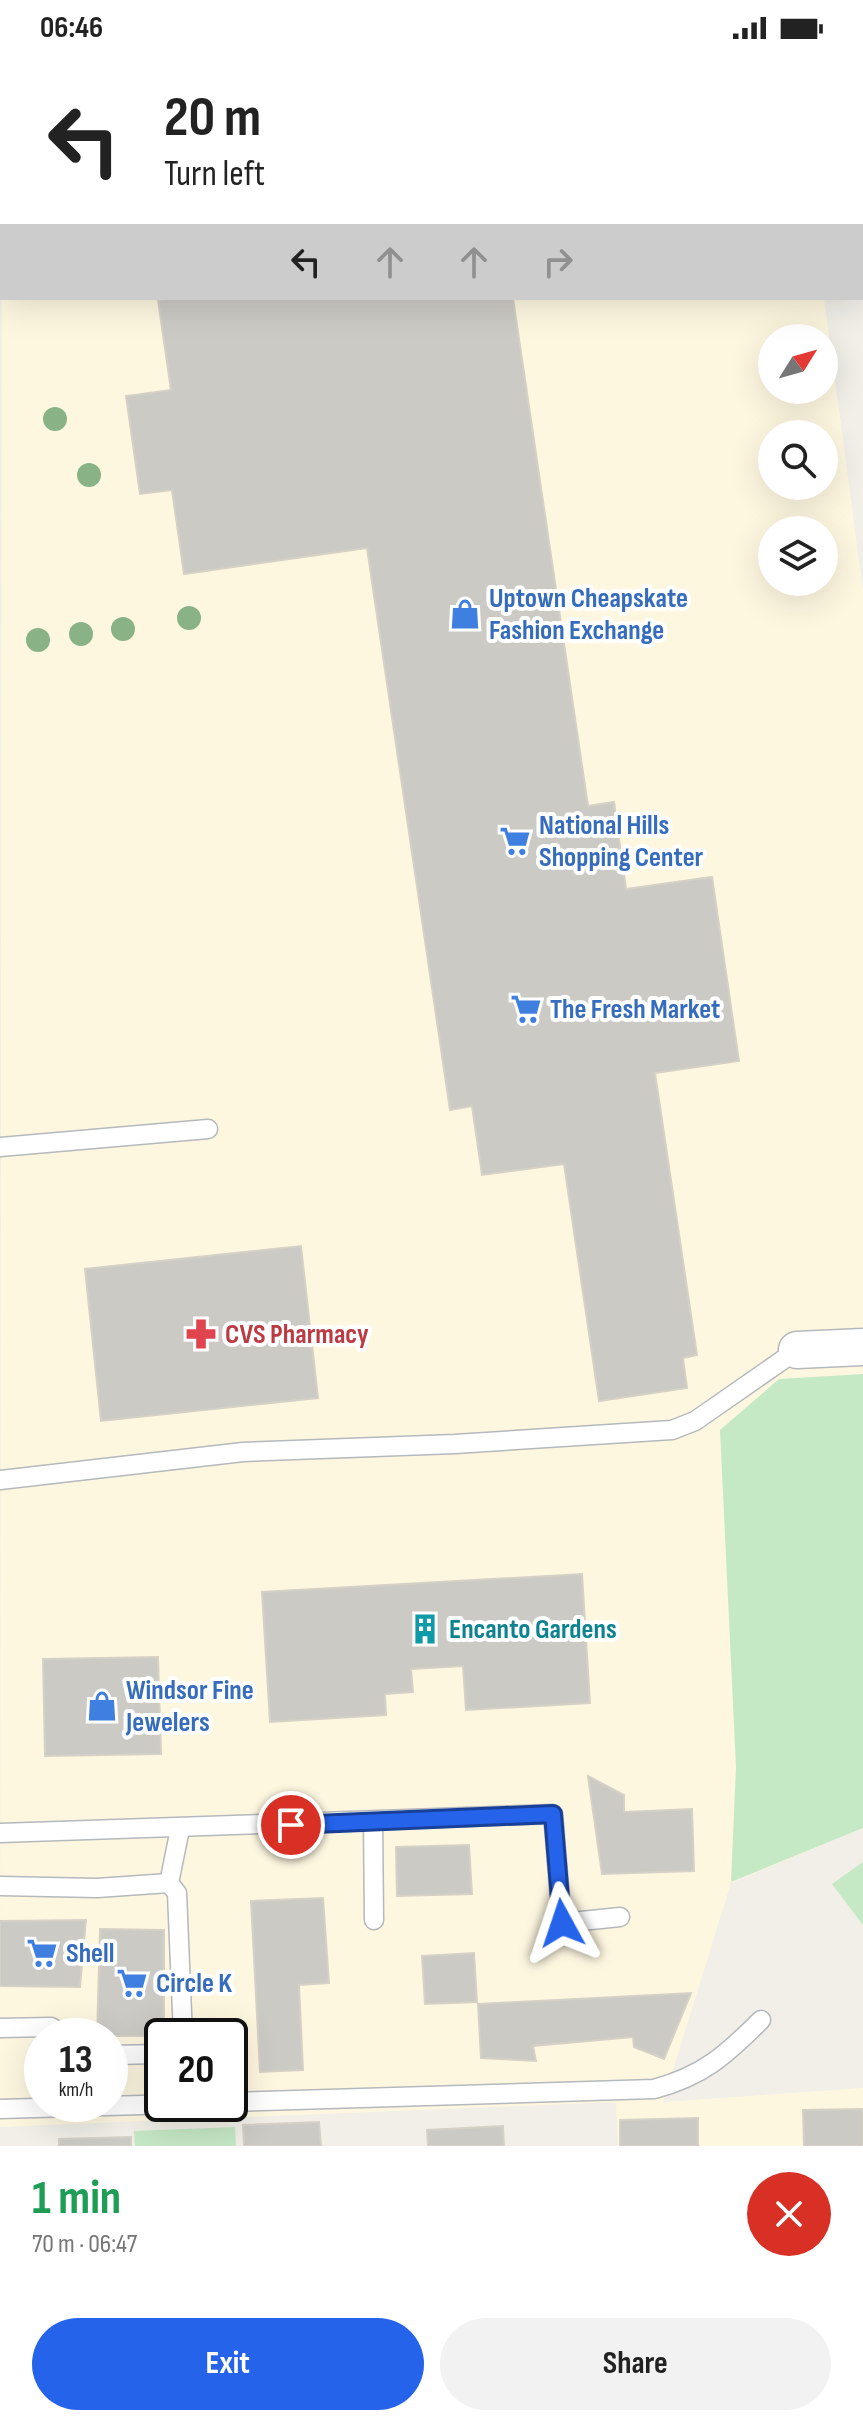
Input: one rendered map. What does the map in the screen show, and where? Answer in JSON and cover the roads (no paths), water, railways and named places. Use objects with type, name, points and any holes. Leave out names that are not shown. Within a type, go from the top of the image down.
[{"type":"street","points":[[797,1350],[863,1347]]},
{"type":"lane","points":[[0,1147],[208,1129]]},
{"type":"lane","points":[[0,1480],[243,1452],[455,1444],[672,1430],[695,1421],[797,1350]]},
{"type":"lane","points":[[0,1833],[553,1814],[562,1923],[620,1917]]},
{"type":"lane","points":[[373,1821],[374,1920]]},
{"type":"lane","points":[[169,1883],[180,1829]]},
{"type":"lane","points":[[0,1886],[97,1888],[169,1883]]},
{"type":"lane","points":[[169,1883],[177,1893],[182,2018]]},
{"type":"lane","points":[[248,2101],[654,2089],[687,2080],[724,2057],[761,2020]]},
{"type":"lane","points":[[0,2028],[24,2028]]},
{"type":"lane","points":[[0,2109],[144,2105]]},
{"type":"place","name":"Uptown Cheapskate Fashion Exchange","points":[[465,614]]},
{"type":"place","name":"National Hills Shopping Center","points":[[515,841]]},
{"type":"place","name":"The Fresh Market","points":[[526,1009]]},
{"type":"place","name":"CVS Pharmacy","points":[[201,1334]]},
{"type":"place","name":"Encanto Gardens","points":[[425,1629]]},
{"type":"place","name":"Windsor Fine Jewelers","points":[[102,1706]]},
{"type":"place","name":"Shell","points":[[42,1953]]},
{"type":"place","name":"Circle K","points":[[132,1983]]}]
